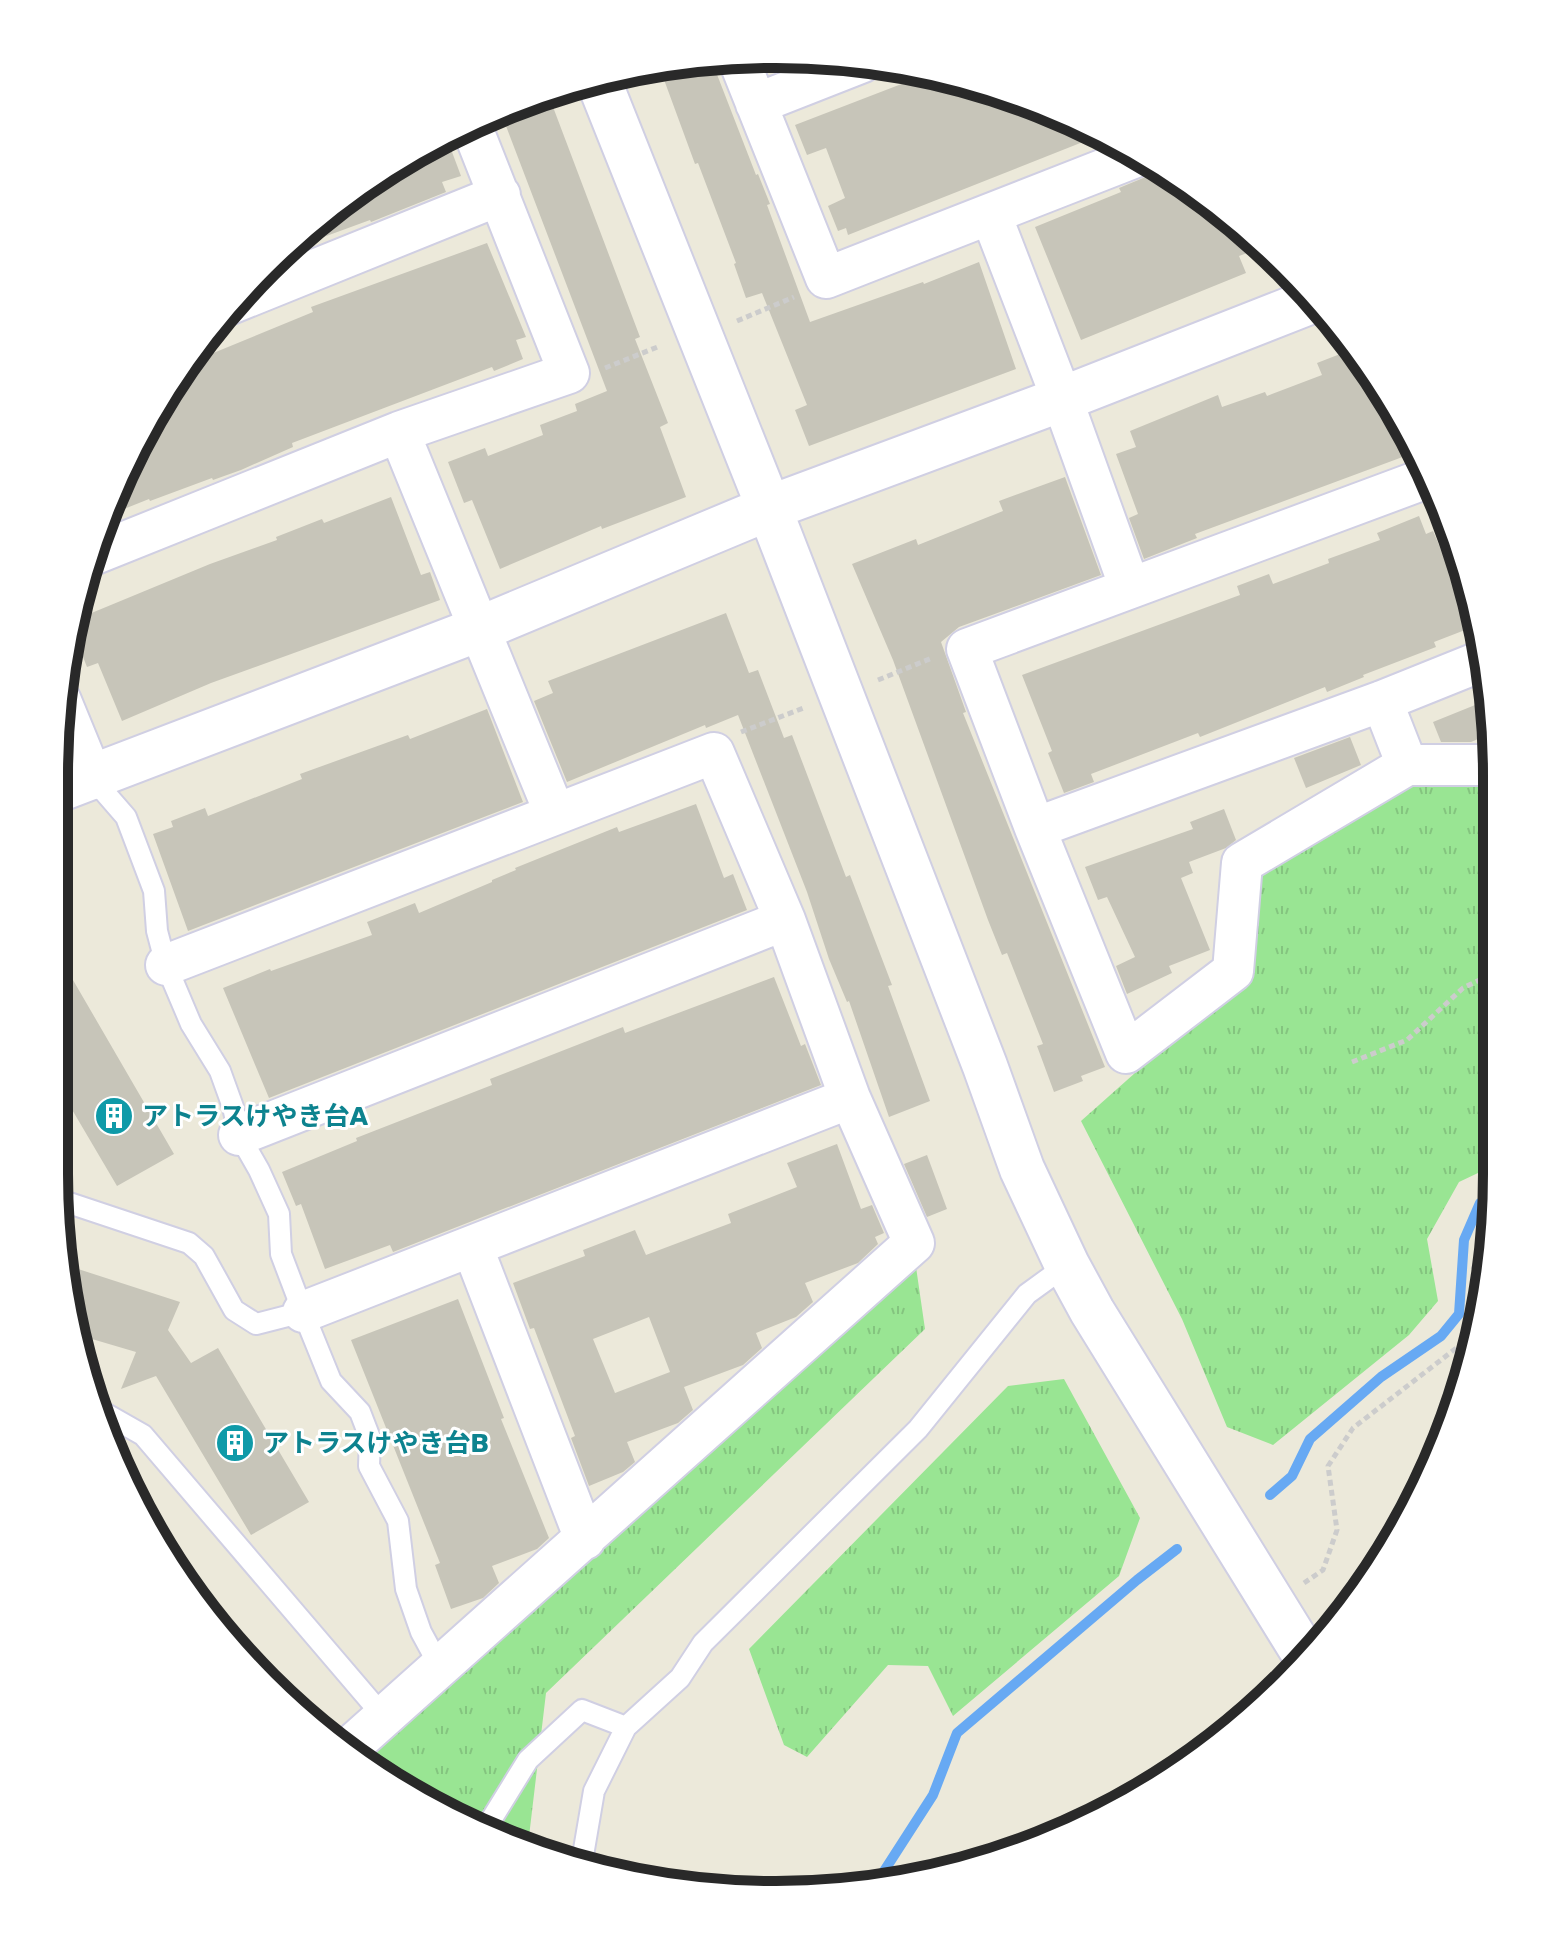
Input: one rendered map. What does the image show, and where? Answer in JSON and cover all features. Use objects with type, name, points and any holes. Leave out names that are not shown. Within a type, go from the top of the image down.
[{"type":"street","points":[[742,69],[826,278],[1125,161]]},
{"type":"street","points":[[756,104],[839,71]]},
{"type":"street","points":[[602,90],[769,508],[1022,1169],[1067,1265],[1149,1406],[1300,1648]]},
{"type":"street","points":[[105,550],[399,432],[569,373],[475,135]]},
{"type":"street","points":[[259,292],[500,195]]},
{"type":"street","points":[[991,215],[1130,588]]},
{"type":"street","points":[[69,753],[74,785],[479,629],[769,508],[1062,399],[1303,305]]},
{"type":"street","points":[[399,432],[555,814]]},
{"type":"street","points":[[1418,481],[967,649],[1126,1053],[1233,971],[1242,863],[1407,765],[1483,765]]},
{"type":"street","points":[[1035,828],[1382,701],[1474,664]]},
{"type":"street","points":[[1382,701],[1407,765]]},
{"type":"street","points":[[166,965],[714,753],[785,920],[850,1098],[914,1243],[355,1742]]},
{"type":"street","points":[[239,1135],[785,920]]},
{"type":"street","points":[[303,1312],[850,1098]]},
{"type":"street","points":[[472,1246],[585,1539]]},
{"type":"lane","points":[[74,785],[126,817],[154,891],[157,931],[166,965],[191,1024],[220,1071],[239,1135],[279,1214],[281,1254],[331,1381],[360,1412],[370,1438],[369,1466],[398,1521],[406,1589],[421,1632],[440,1667]]},
{"type":"lane","points":[[69,1203],[189,1243],[204,1256],[234,1310],[256,1324],[303,1312]]},
{"type":"lane","points":[[583,1854],[594,1791],[626,1727],[680,1678],[703,1643],[918,1429],[1027,1294],[1067,1265]]},
{"type":"lane","points":[[112,1417],[143,1435],[384,1717]]},
{"type":"lane","points":[[491,1821],[528,1760],[582,1710],[626,1727]]},
{"type":"path","points":[[733,322],[811,290],[826,278]]},
{"type":"path","points":[[569,373],[585,376],[660,346]]},
{"type":"path","points":[[870,683],[948,652],[967,649]]},
{"type":"path","points":[[714,753],[723,739],[811,705]]},
{"type":"path","points":[[1352,1062],[1407,1040],[1463,988],[1483,978]]},
{"type":"path","points":[[1474,1283],[1473,1270],[1478,1255]]},
{"type":"path","points":[[1273,1604],[1323,1570],[1337,1530],[1328,1466],[1353,1428],[1459,1346],[1464,1336]]},
{"type":"green space","points":[[1483,778],[1483,1171],[1459,1182],[1427,1239],[1438,1301],[1409,1335],[1273,1445],[1227,1427],[1182,1319],[1081,1121],[1252,969],[1257,870],[1419,779]]},
{"type":"green space","points":[[916,1267],[925,1329],[546,1693],[529,1836],[463,1808],[369,1753]]},
{"type":"green space","points":[[1064,1379],[1140,1518],[1119,1576],[953,1716],[928,1666],[888,1665],[807,1757],[784,1745],[749,1649],[1008,1386]]},
{"type":"building","points":[[716,71],[770,204],[767,205],[810,322],[979,262],[1016,369],[809,446],[795,410],[807,405],[762,293],[746,298],[698,163],[695,164],[663,77]]},
{"type":"building","points":[[909,81],[1003,106],[1087,140],[848,235],[846,228],[838,231],[828,206],[845,198],[826,148],[807,155],[795,125]]},
{"type":"building","points":[[552,105],[640,337],[635,339],[668,423],[660,427],[686,497],[602,529],[601,526],[500,569],[472,500],[464,503],[448,462],[485,448],[488,456],[543,435],[540,425],[577,411],[575,404],[607,391],[505,122]]},
{"type":"building","points":[[450,148],[461,176],[442,182],[446,192],[312,241],[382,187]]},
{"type":"building","points":[[1148,176],[1149,180],[1154,178],[1169,187],[1244,246],[1247,253],[1239,256],[1246,273],[1081,340],[1035,227],[1121,192],[1119,188]]},
{"type":"building","points":[[487,243],[526,337],[516,340],[523,359],[494,371],[492,367],[292,443],[293,447],[241,470],[120,511],[163,422],[206,356],[313,312],[311,307]]},
{"type":"building","points":[[1343,353],[1364,382],[1406,456],[1195,534],[1197,538],[1144,559],[1129,518],[1138,514],[1116,454],[1136,447],[1130,431],[1218,395],[1222,407],[1265,392],[1267,396],[1322,375],[1317,363]]},
{"type":"building","points":[[1065,477],[1101,575],[959,627],[941,642],[966,712],[963,713],[1105,1067],[1081,1076],[1083,1081],[1054,1092],[1037,1046],[1043,1044],[1007,953],[1002,955],[988,920],[893,660],[852,564],[916,539],[918,545],[1003,511],[999,501]]},
{"type":"building","points":[[391,497],[421,575],[430,572],[440,600],[211,683],[122,721],[98,663],[87,667],[80,649],[87,615],[277,540],[276,537],[322,519],[324,523]]},
{"type":"building","points":[[1419,516],[1426,534],[1433,531],[1439,545],[1443,543],[1467,629],[1434,642],[1436,647],[1327,692],[1325,687],[1200,737],[1198,733],[1091,774],[1094,782],[1064,793],[1048,753],[1052,751],[1022,675],[1240,595],[1237,586],[1269,574],[1273,584],[1329,563],[1328,559],[1380,540],[1377,533]]},
{"type":"building","points":[[726,613],[749,673],[758,670],[784,738],[792,735],[846,877],[850,875],[892,985],[888,986],[930,1101],[889,1117],[849,1001],[829,959],[807,892],[738,715],[706,728],[705,725],[567,782],[534,701],[553,693],[548,681]]},
{"type":"building","points":[[1479,704],[1481,738],[1471,742],[1441,742],[1433,722]]},
{"type":"building","points":[[487,709],[523,802],[188,931],[153,834],[173,827],[171,821],[205,808],[208,816],[302,779],[300,774],[408,735],[410,739]]},
{"type":"building","points":[[1350,737],[1361,765],[1306,788],[1294,758]]},
{"type":"building","points":[[696,804],[724,878],[733,874],[747,910],[269,1098],[223,988],[372,935],[367,922],[415,903],[419,913],[492,882],[515,868],[617,827],[619,832]]},
{"type":"building","points":[[1224,809],[1236,840],[1226,848],[1189,862],[1193,873],[1181,878],[1210,950],[1169,966],[1172,973],[1127,994],[1116,966],[1135,957],[1107,897],[1098,900],[1085,867],[1193,829],[1190,822]]},
{"type":"building","name":"アトラスけやき台A","points":[[68,971],[174,1154],[117,1186],[68,1103]]},
{"type":"building","points":[[774,977],[801,1046],[805,1044],[821,1085],[393,1252],[390,1245],[325,1269],[301,1204],[296,1206],[282,1172],[357,1141],[356,1138],[492,1085],[490,1079],[623,1027],[625,1033]]},
{"type":"building","points":[[837,1144],[861,1209],[872,1205],[884,1233],[875,1237],[878,1244],[858,1263],[805,1283],[813,1302],[796,1317],[756,1333],[762,1348],[743,1365],[684,1387],[693,1410],[678,1423],[627,1442],[635,1462],[623,1472],[589,1486],[571,1438],[575,1436],[534,1328],[530,1329],[513,1283],[585,1256],[583,1250],[635,1230],[646,1255],[731,1223],[728,1214],[797,1187],[787,1163]],"holes":[[[649,1317],[670,1372],[615,1393],[593,1339]]]},
{"type":"building","points":[[927,1155],[947,1209],[927,1217],[904,1164]]},
{"type":"building","name":"アトラスけやき台B","points":[[75,1269],[180,1302],[168,1330],[191,1363],[218,1348],[309,1502],[251,1535],[156,1376],[121,1389],[136,1352],[88,1338]]},
{"type":"building","points":[[458,1299],[504,1418],[501,1419],[549,1538],[537,1549],[492,1566],[499,1583],[483,1598],[451,1609],[435,1565],[440,1563],[351,1340]]},
{"type":"waterway","points":[[1270,1495],[1292,1476],[1310,1439],[1381,1377],[1441,1336],[1459,1314],[1464,1240],[1482,1202]]},
{"type":"waterway","points":[[883,1872],[933,1795],[957,1733],[1177,1549]]},
{"type":"place","name":"アトラスけやき台A","points":[[114,1116]]},
{"type":"place","name":"アトラスけやき台B","points":[[235,1443]]}]
